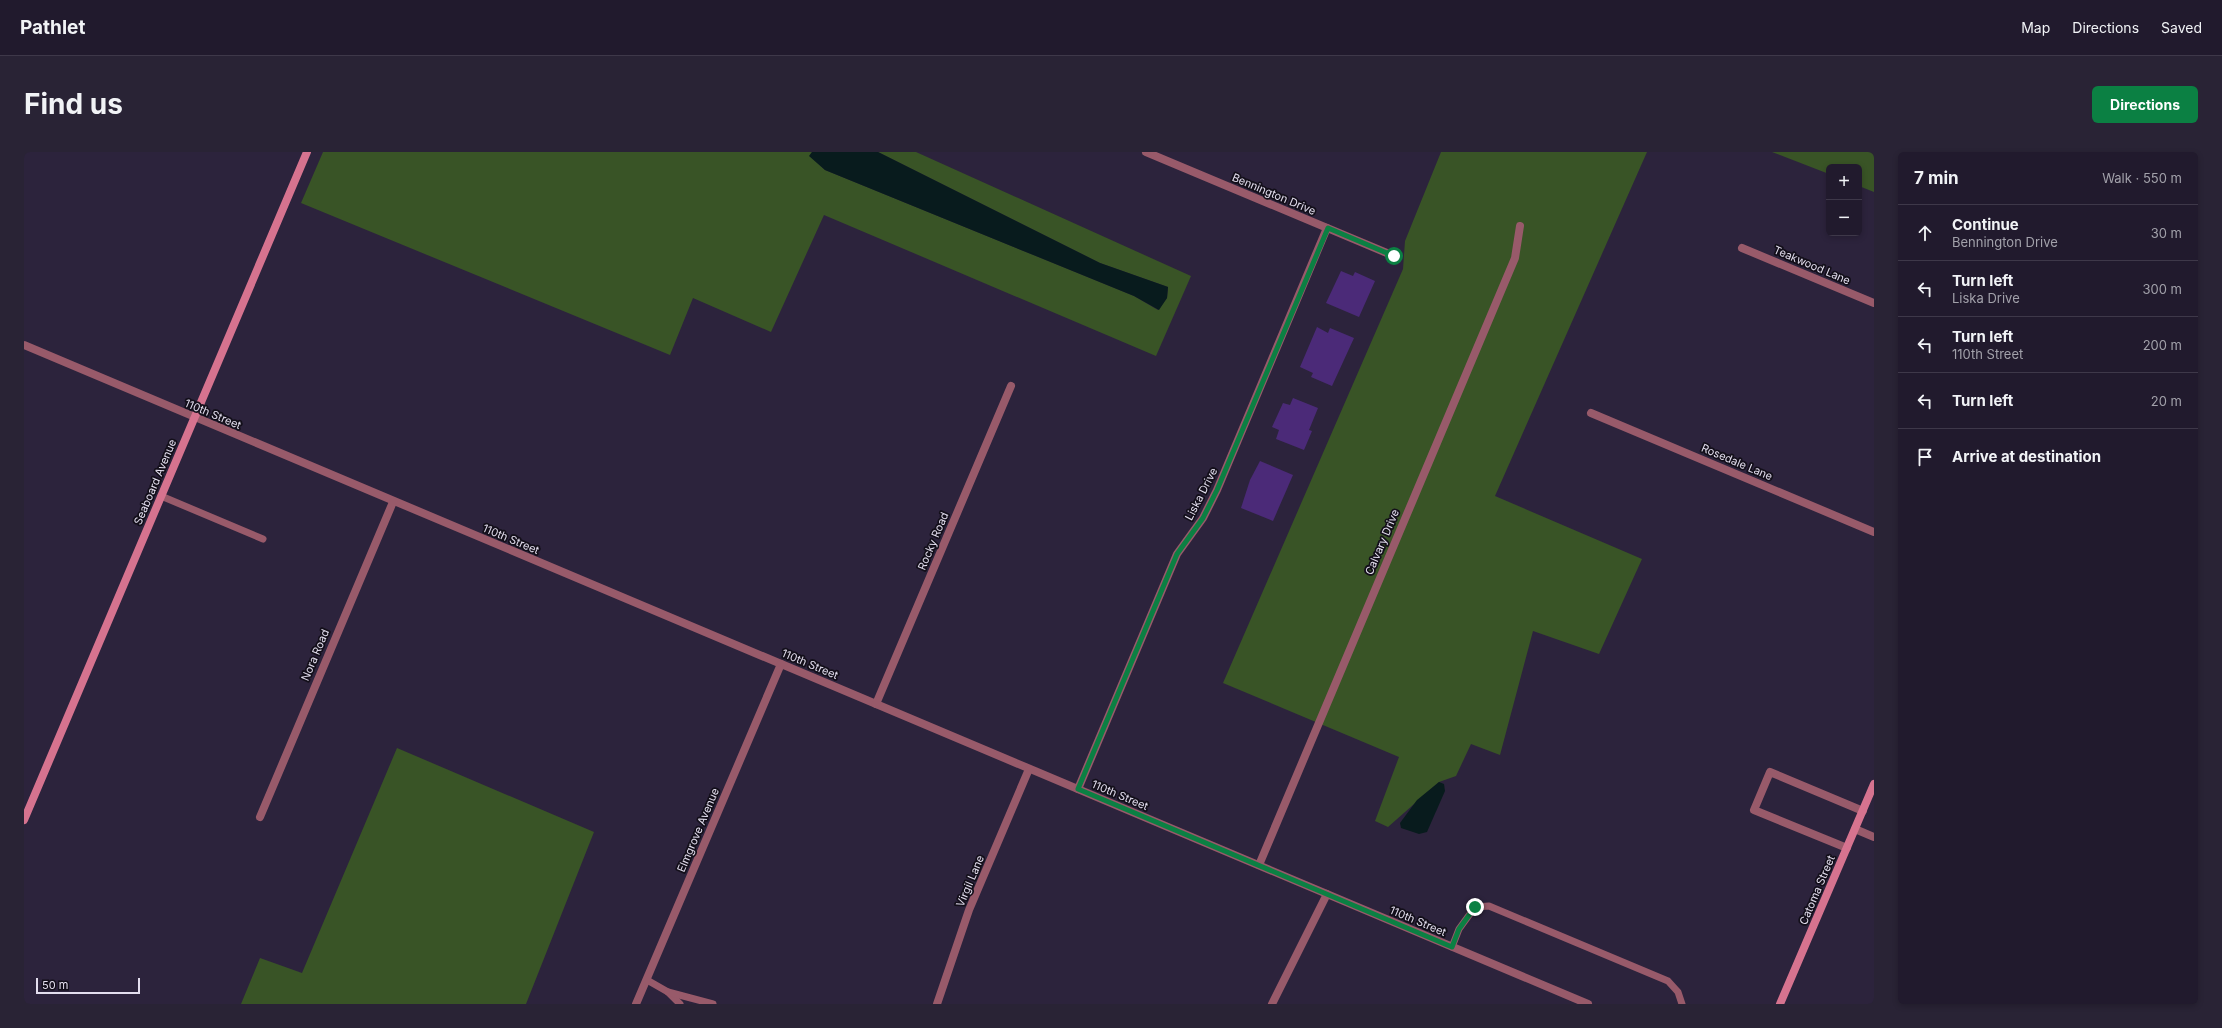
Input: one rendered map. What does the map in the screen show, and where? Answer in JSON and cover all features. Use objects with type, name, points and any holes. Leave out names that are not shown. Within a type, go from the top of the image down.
[{"type":"street","name":"Seaboard Avenue","points":[[24,820],[307,152]]},
{"type":"street","name":"Bennington Drive","points":[[1146,152],[1394,256]]},
{"type":"street","name":"Calvary Drive","points":[[1259,865],[1515,258],[1520,226]]},
{"type":"street","name":"Liska Drive","points":[[1078,789],[1177,554],[1203,518],[1217,490],[1328,228]]},
{"type":"street","name":"Teakwood Lane","points":[[1742,248],[1874,304]]},
{"type":"street","name":"110th Street","points":[[24,345],[393,502],[1588,1004]]},
{"type":"street","name":"Rocky Road","points":[[876,704],[1011,386]]},
{"type":"street","name":"Rosedale Lane","points":[[1591,413],[1874,532]]},
{"type":"street","name":"Nora Road","points":[[260,817],[393,502]]},
{"type":"street","name":"Elmgrove Avenue","points":[[636,1004],[780,664]]},
{"type":"street","name":"Virgil Lane","points":[[937,1004],[969,910],[1029,769]]},
{"type":"street","points":[[1847,848],[1754,810],[1770,772],[1863,811]]},
{"type":"street","name":"Catoma Street","points":[[1780,1004],[1874,784]]},
{"type":"street","points":[[1855,829],[1874,837]]},
{"type":"street","points":[[1272,1004],[1327,894]]},
{"type":"lane","points":[[162,496],[263,539]]},
{"type":"lane","points":[[1452,947],[1459,929],[1475,907],[1488,906],[1668,981],[1678,992],[1682,1004]]},
{"type":"lane","points":[[647,980],[668,992],[713,1004]]},
{"type":"lane","points":[[668,992],[680,1004]]},
{"type":"green space","points":[[323,152],[812,152],[810,156],[825,170],[1134,296],[1158,310],[1167,298],[1168,287],[1100,263],[878,152],[916,152],[1191,276],[1156,356],[824,215],[771,332],[693,298],[670,355],[301,203]]},
{"type":"green space","points":[[1441,152],[1647,152],[1495,496],[1642,559],[1599,654],[1533,631],[1500,755],[1471,744],[1456,776],[1439,782],[1388,827],[1375,821],[1399,757],[1223,683],[1403,269],[1405,241]]},
{"type":"green space","points":[[1772,152],[1874,152],[1874,192],[1862,187],[1862,164],[1826,164],[1826,173]]},
{"type":"green space","points":[[397,748],[594,832],[526,1004],[241,1004],[260,958],[302,973]]},
{"type":"shaded area","points":[[812,152],[878,152],[1100,263],[1168,287],[1167,298],[1159,310],[1134,296],[825,170],[809,156]]},
{"type":"shaded area","points":[[1439,782],[1444,784],[1445,791],[1427,832],[1419,834],[1401,828],[1400,823],[1417,800]]},
{"type":"building","points":[[1341,271],[1353,276],[1355,272],[1375,281],[1359,317],[1326,303]]},
{"type":"building","points":[[1317,327],[1328,333],[1330,328],[1354,338],[1332,386],[1311,377],[1313,373],[1300,367]]},
{"type":"building","points":[[1293,398],[1318,408],[1309,430],[1312,431],[1304,450],[1276,439],[1279,430],[1272,427],[1283,403],[1290,405]]},
{"type":"building","points":[[1260,461],[1293,475],[1273,521],[1241,508],[1250,480]]},
{"type":"route","points":[[1394,256],[1328,228],[1217,490],[1203,518],[1177,554],[1078,789],[1452,947],[1459,929],[1475,907]]}]
